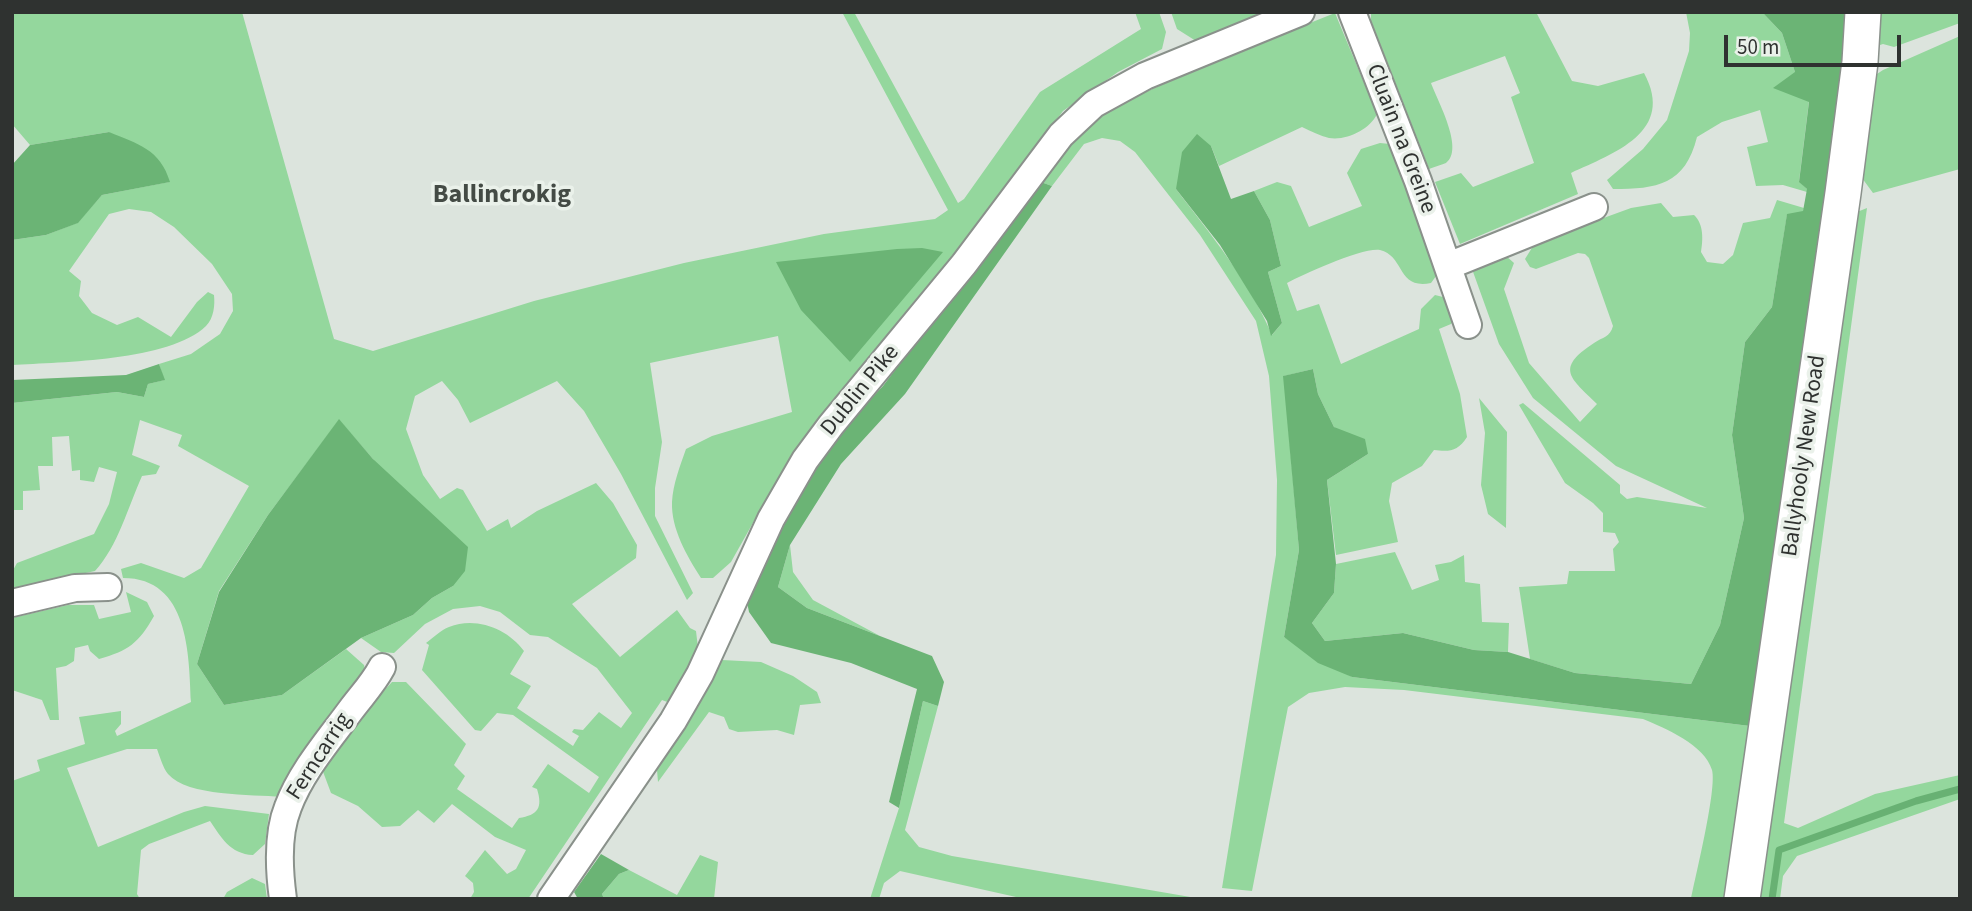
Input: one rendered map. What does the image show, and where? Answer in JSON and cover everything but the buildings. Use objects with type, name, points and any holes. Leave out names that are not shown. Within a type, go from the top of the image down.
[{"type":"main road","name":"Ballyhooly New Road","points":[[1742,899],[1843,193],[1860,62],[1863,12]]},
{"type":"street","name":"Dublin Pike","points":[[551,899],[673,722],[700,674],[771,519],[805,460],[964,264],[1061,135],[1094,104],[1145,76],[1301,12]]},
{"type":"street","name":"Cluain na Greine","points":[[1352,12],[1418,181],[1468,325]]},
{"type":"street","points":[[1448,266],[1594,207]]},
{"type":"street","points":[[12,603],[75,588],[108,587]]},
{"type":"street","name":"Ferncarrig","points":[[284,899],[281,866],[287,809],[299,783],[352,707],[374,683],[382,667]]},
{"type":"green space","points":[[12,12],[242,12],[334,339],[373,351],[534,301],[684,263],[824,234],[935,219],[948,210],[842,12],[854,12],[958,203],[964,199],[1040,92],[1141,29],[1135,12],[1159,12],[1166,32],[1162,49],[1118,72],[1063,111],[918,305],[861,367],[806,438],[763,505],[731,562],[713,578],[701,578],[677,532],[672,512],[675,482],[686,449],[712,436],[792,412],[778,336],[650,363],[662,442],[655,488],[655,516],[693,593],[687,600],[621,474],[584,411],[557,381],[470,423],[458,400],[442,381],[415,396],[406,429],[423,475],[440,499],[457,488],[463,490],[487,531],[508,519],[511,528],[537,511],[596,483],[613,503],[637,545],[636,558],[572,604],[620,657],[677,610],[690,628],[696,631],[698,648],[670,703],[662,700],[528,899],[470,899],[474,892],[473,883],[465,876],[485,850],[507,874],[516,869],[526,850],[495,837],[452,804],[434,823],[418,810],[400,826],[382,827],[358,806],[331,793],[322,769],[355,722],[392,682],[406,682],[466,744],[454,765],[465,776],[457,789],[512,828],[519,818],[535,813],[539,806],[537,789],[532,787],[548,764],[589,793],[599,777],[513,715],[497,713],[481,731],[475,730],[422,670],[429,645],[426,643],[446,628],[459,624],[491,627],[517,643],[524,651],[510,674],[531,686],[517,708],[573,746],[579,736],[572,732],[574,729],[583,730],[599,712],[621,728],[632,713],[597,668],[548,637],[530,635],[500,612],[480,606],[453,609],[425,624],[394,653],[381,652],[361,638],[413,615],[432,598],[453,586],[373,459],[339,420],[268,515],[219,591],[197,664],[224,705],[282,695],[346,649],[364,665],[366,675],[281,797],[221,793],[190,787],[168,774],[157,749],[127,749],[67,768],[98,847],[205,806],[269,814],[265,844],[253,855],[238,852],[227,844],[210,821],[149,844],[141,850],[137,894],[140,899],[12,899],[12,781],[40,771],[37,760],[85,744],[79,717],[121,711],[121,724],[115,731],[117,736],[191,702],[186,642],[173,605],[161,591],[145,581],[123,578],[121,569],[141,563],[184,578],[201,568],[249,486],[178,446],[182,435],[140,420],[132,455],[160,466],[156,474],[142,476],[116,538],[103,561],[95,571],[12,589],[12,572],[17,563],[94,534],[109,504],[117,472],[99,467],[94,482],[80,480],[80,470],[72,471],[69,436],[52,437],[53,466],[38,466],[40,490],[23,491],[23,510],[12,510],[12,403],[117,392],[144,397],[148,384],[164,380],[159,364],[191,354],[220,334],[233,311],[232,294],[212,264],[174,227],[151,212],[129,209],[109,214],[69,271],[81,281],[79,296],[92,313],[117,325],[138,317],[171,337],[197,302],[208,292],[214,295],[209,323],[189,338],[142,353],[86,361],[12,365],[12,240],[46,235],[77,223],[102,195],[169,182],[109,132],[30,145],[12,124]]},
{"type":"green space","points":[[1171,12],[1268,12],[1212,37],[1196,41],[1177,29]]},
{"type":"green space","points":[[1371,12],[1536,12],[1572,81],[1598,86],[1644,73],[1652,93],[1652,111],[1636,138],[1571,173],[1578,194],[1460,244],[1435,182],[1461,173],[1473,187],[1534,163],[1511,97],[1520,93],[1505,56],[1431,83],[1448,124],[1453,147],[1446,163],[1429,169],[1371,21]]},
{"type":"green space","points":[[1686,12],[1762,12],[1782,33],[1795,72],[1809,101],[1799,181],[1807,192],[1783,185],[1756,186],[1747,147],[1768,142],[1760,110],[1722,122],[1697,137],[1685,165],[1677,175],[1667,181],[1643,188],[1613,189],[1607,180],[1643,149],[1667,120],[1689,51],[1690,33]]},
{"type":"green space","points":[[1762,12],[1849,12],[1829,189],[1750,726],[1352,677],[1318,663],[1284,637],[1299,550],[1283,376],[1313,369],[1318,394],[1334,427],[1365,439],[1368,454],[1327,480],[1336,564],[1334,593],[1312,623],[1325,641],[1403,633],[1474,650],[1508,652],[1575,673],[1691,684],[1720,625],[1744,518],[1732,435],[1745,342],[1772,307],[1787,214],[1803,211],[1807,189],[1799,182],[1809,102],[1773,88],[1795,72],[1782,33]]},
{"type":"green space","points":[[1880,12],[1960,12],[1960,23],[1894,47],[1883,44],[1877,46]]},
{"type":"green space","points":[[1335,13],[1377,114],[1374,119],[1357,133],[1343,138],[1329,138],[1302,127],[1219,166],[1211,146],[1176,189],[1253,296],[1272,335],[1282,323],[1268,272],[1281,266],[1270,220],[1254,191],[1277,182],[1291,186],[1309,227],[1362,206],[1347,173],[1361,149],[1380,143],[1390,144],[1439,272],[1431,283],[1412,282],[1388,253],[1372,250],[1319,268],[1287,283],[1297,311],[1319,304],[1341,364],[1419,329],[1421,309],[1435,295],[1451,299],[1455,320],[1439,329],[1460,394],[1467,437],[1453,450],[1434,450],[1422,466],[1392,483],[1389,501],[1398,542],[1336,555],[1327,480],[1368,454],[1334,427],[1318,394],[1313,369],[1284,376],[1299,550],[1284,637],[1352,677],[1750,726],[1724,899],[1691,899],[1712,795],[1712,770],[1708,761],[1693,745],[1673,732],[1643,719],[1404,690],[1345,687],[1309,693],[1288,707],[1252,891],[1222,888],[1276,555],[1277,480],[1269,376],[1256,321],[1200,235],[1135,152],[1120,141],[1102,138],[1084,144],[1052,186],[1038,181],[1065,146],[1095,120],[1122,103],[1207,64]]},
{"type":"green space","points":[[1960,36],[1960,169],[1873,193],[1862,178],[1871,78],[1883,70]]},
{"type":"green space","points":[[109,132],[147,149],[160,162],[170,182],[102,195],[78,223],[46,235],[12,240],[12,165],[30,145]]},
{"type":"green space","points":[[1197,134],[1211,146],[1231,199],[1254,191],[1270,220],[1281,266],[1268,272],[1282,323],[1271,336],[1267,321],[1220,245],[1176,189],[1182,152]]},
{"type":"green space","points":[[1038,181],[1052,186],[905,394],[841,464],[790,545],[778,587],[807,608],[932,656],[944,682],[938,706],[923,701],[899,808],[889,802],[917,689],[851,663],[771,643],[749,612],[747,602],[786,510],[837,435],[883,386]]},
{"type":"green space","points":[[1777,200],[1804,208],[1803,212],[1787,215],[1772,307],[1745,342],[1732,435],[1744,518],[1720,625],[1691,684],[1575,673],[1530,659],[1519,587],[1567,584],[1569,571],[1615,571],[1613,549],[1619,542],[1615,533],[1603,532],[1603,513],[1565,483],[1519,405],[1523,403],[1620,485],[1620,493],[1627,499],[1637,497],[1707,508],[1616,466],[1533,398],[1499,344],[1472,269],[1505,255],[1514,263],[1504,289],[1529,363],[1580,422],[1597,404],[1574,380],[1571,367],[1582,352],[1608,335],[1613,326],[1589,258],[1578,253],[1536,269],[1530,267],[1525,259],[1535,243],[1631,208],[1661,203],[1673,217],[1694,215],[1701,227],[1701,252],[1707,262],[1723,264],[1733,255],[1743,223],[1770,218]]},
{"type":"green space","points":[[1867,208],[1784,823],[1798,828],[1875,794],[1960,775],[1960,799],[1797,856],[1783,876],[1780,899],[1755,899],[1857,212]]},
{"type":"green space","points":[[922,248],[943,252],[850,362],[801,310],[776,262],[897,249]]},
{"type":"green space","points":[[159,364],[165,380],[148,384],[144,397],[117,392],[12,403],[12,380],[126,375]]},
{"type":"green space","points":[[1479,398],[1507,432],[1506,528],[1488,514],[1481,485],[1485,433]]},
{"type":"green space","points":[[339,419],[373,459],[468,547],[465,571],[453,586],[432,598],[413,615],[361,638],[282,695],[224,705],[197,664],[219,592],[268,515]]},
{"type":"green space","points":[[790,545],[793,572],[813,600],[880,636],[807,608],[778,587]]},
{"type":"green space","points":[[1395,552],[1412,590],[1439,580],[1435,565],[1451,562],[1464,555],[1465,582],[1480,584],[1482,622],[1509,623],[1508,652],[1474,650],[1403,633],[1325,641],[1312,623],[1334,593],[1336,564]]},
{"type":"green space","points":[[126,592],[147,602],[154,616],[138,639],[118,653],[99,659],[90,651],[88,645],[75,648],[74,661],[56,668],[59,720],[50,720],[42,700],[12,690],[12,618],[68,605],[94,605],[99,619],[131,612]]},
{"type":"green space","points":[[722,660],[761,662],[793,676],[817,692],[821,703],[800,705],[794,735],[777,730],[738,732],[729,729],[724,717],[709,712],[658,782],[657,770]]},
{"type":"green space","points":[[923,701],[938,706],[905,830],[919,847],[952,856],[1202,899],[1025,899],[900,871],[884,883],[879,899],[870,899],[899,808]]},
{"type":"green space","points":[[601,854],[629,870],[619,874],[602,894],[604,899],[578,899],[574,892]]},
{"type":"green space","points":[[700,855],[718,862],[714,899],[604,899],[602,894],[619,874],[629,870],[677,895]]},
{"type":"green space","points":[[252,878],[265,884],[267,899],[223,899],[227,892]]},
{"type":"waterway","points":[[1772,899],[1779,850],[1916,801],[1960,789]]},
{"type":"district","name":"Ballincrokig","points":[[502,196]]}]
